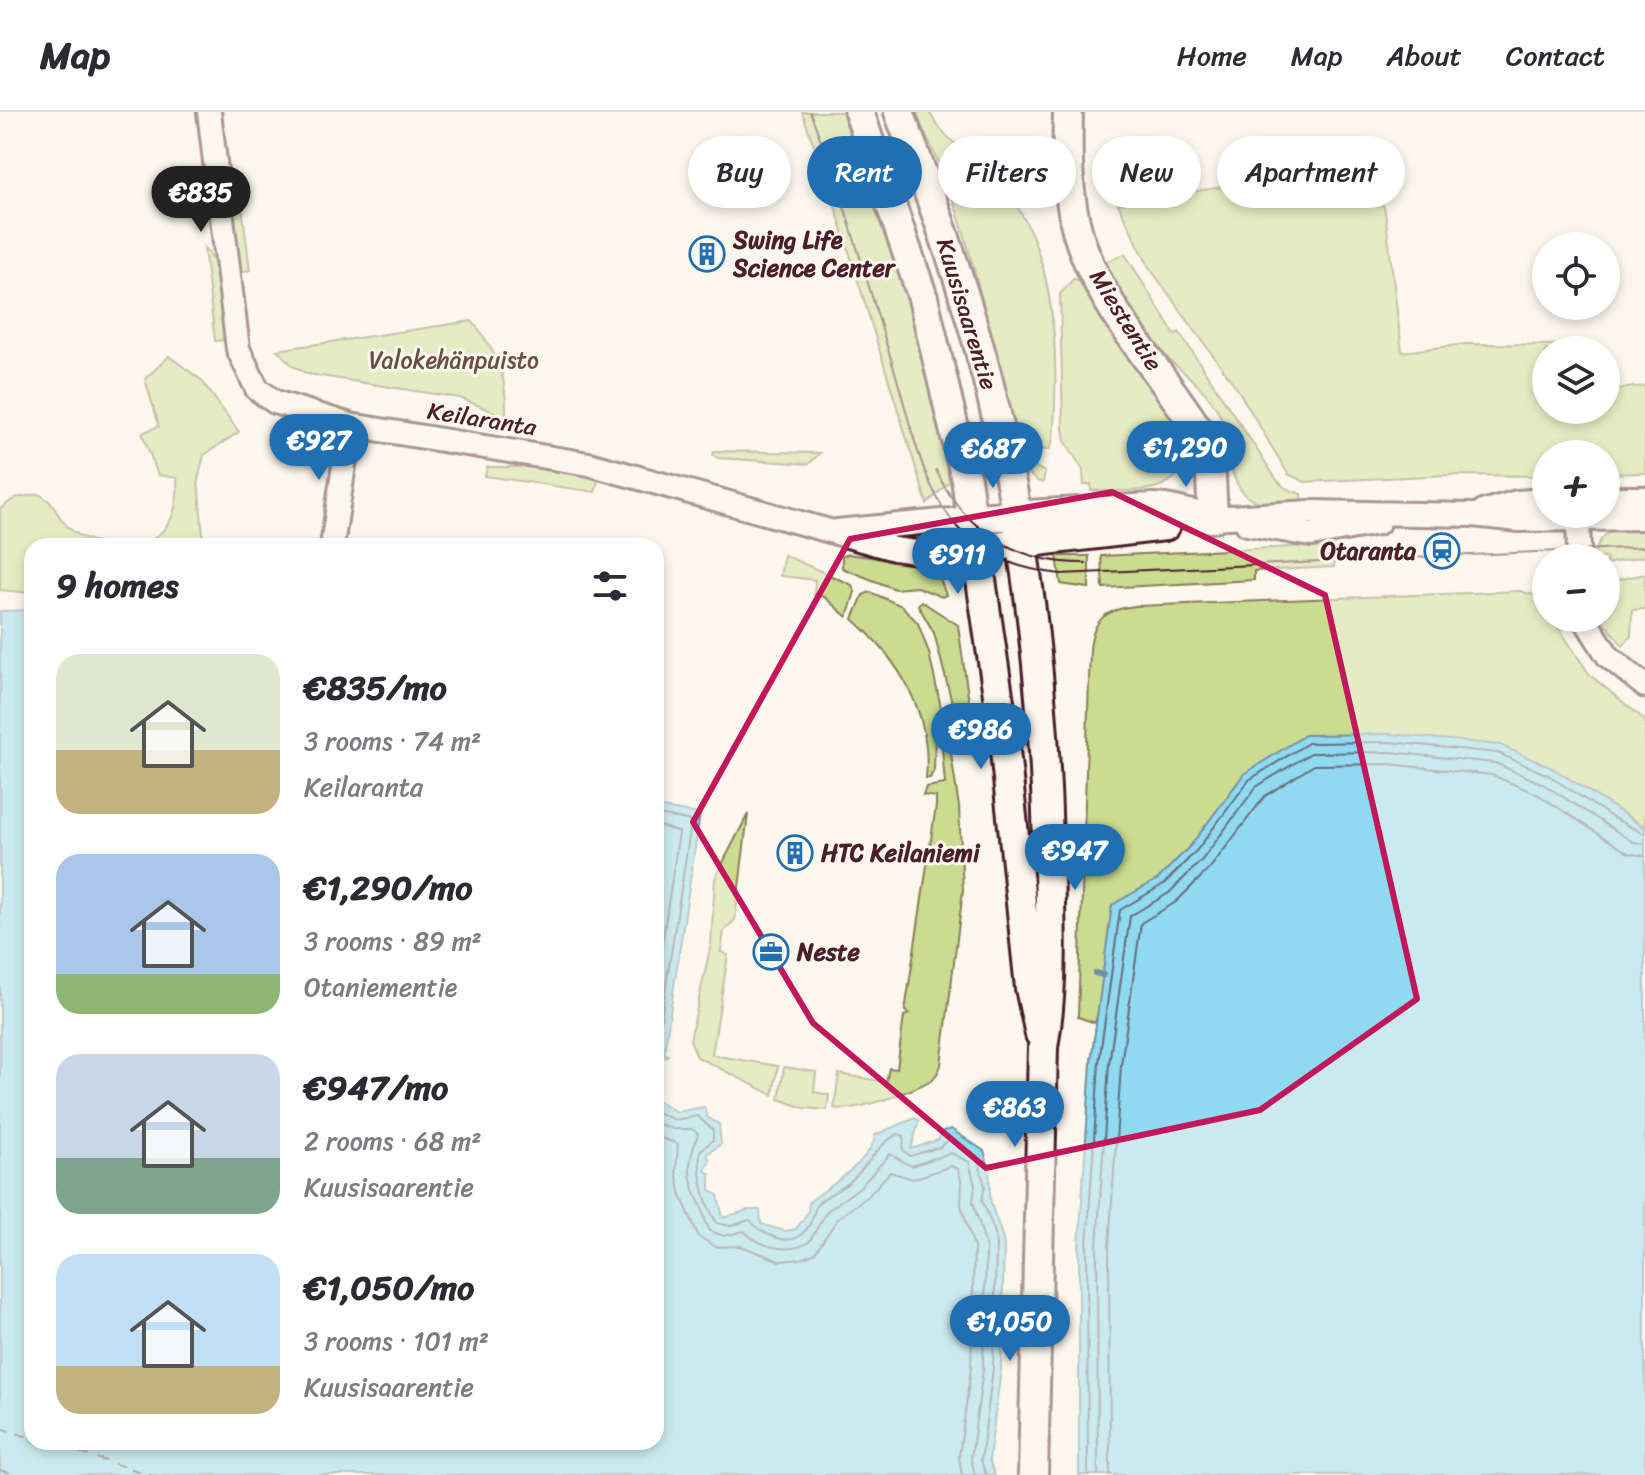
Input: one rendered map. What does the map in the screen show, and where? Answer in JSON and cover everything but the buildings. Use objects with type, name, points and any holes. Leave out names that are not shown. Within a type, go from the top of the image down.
[{"type":"main road","name":"Kuusisaarentie","points":[[859,112],[923,298],[950,400],[978,548],[1002,722],[1030,988],[1043,1047]]},
{"type":"main road","name":"Kuusisaarentie","points":[[899,112],[930,195],[991,391],[1022,543],[1045,732],[1052,994],[1043,1047],[1033,1475]]},
{"type":"main road","name":"Miestentie","points":[[1068,112],[1067,157],[1078,234],[1117,315],[1203,438],[1210,459],[1202,518]]},
{"type":"main road","points":[[973,518],[1162,508],[1202,518]]},
{"type":"main road","points":[[978,548],[1171,526],[1202,518]]},
{"type":"street","name":"Keilaranta","points":[[209,112],[238,349],[257,389],[275,402],[350,425],[558,457],[837,531],[864,543],[916,552],[978,548]]},
{"type":"street","points":[[333,538],[350,425]]},
{"type":"street","points":[[1620,498],[1645,498]]},
{"type":"street","points":[[1473,515],[1517,502],[1532,501]]},
{"type":"street","points":[[1202,518],[1310,512],[1532,519]]},
{"type":"street","name":"Keilaranta","points":[[837,531],[973,518]]},
{"type":"street","points":[[1620,518],[1645,518]]},
{"type":"street","points":[[1591,632],[1608,656],[1645,686]]},
{"type":"highlighted area","points":[[1112,492],[1325,595],[1417,999],[1260,1110],[986,1168],[813,1023],[693,822],[850,539]]},
{"type":"green space","points":[[802,112],[845,112],[853,136],[811,136]]},
{"type":"green space","points":[[913,112],[929,112],[947,136],[938,136],[938,161]]},
{"type":"green space","points":[[1217,188],[1217,208],[1384,208],[1402,352],[1466,344],[1532,345],[1532,424],[1620,424],[1620,389],[1645,386],[1645,473],[1620,474],[1620,440],[1532,440],[1532,476],[1449,475],[1305,482],[1288,474],[1238,390],[1149,267],[1120,208],[1201,208],[1201,190]]},
{"type":"green space","points":[[240,191],[250,270],[240,272],[230,193]]},
{"type":"green space","points":[[836,208],[878,208],[915,314],[952,464],[949,482],[927,504]]},
{"type":"green space","points":[[955,208],[1017,208],[1036,246],[1051,310],[1056,377],[1053,440],[1049,450],[1037,449],[1033,459],[1035,467],[1045,472],[1043,483],[1025,469],[1006,415],[990,333]]},
{"type":"green space","points":[[204,247],[216,266],[219,278],[224,340],[215,341]]},
{"type":"green space","points":[[1125,254],[1175,335],[1179,332],[1277,480],[1285,488],[1301,494],[1302,501],[1260,502],[1240,489],[1218,411],[1201,389],[1142,332],[1102,263]]},
{"type":"green space","points":[[1074,278],[1083,284],[1137,371],[1160,393],[1179,426],[1184,459],[1178,473],[1165,484],[1129,491],[1091,491],[1091,484],[1084,485],[1083,470],[1065,441],[1063,428],[1060,294]]},
{"type":"green space","name":"Valokehänpuisto","points":[[472,321],[488,344],[503,376],[506,417],[460,398],[308,374],[293,366],[277,350]]},
{"type":"green space","points":[[169,356],[201,380],[239,432],[204,455],[198,480],[203,538],[154,538],[171,519],[177,478],[158,475],[142,433],[159,426],[145,379]]},
{"type":"green space","points":[[714,451],[820,453],[809,464],[718,458],[713,455]]},
{"type":"green space","points":[[487,467],[546,467],[599,477],[595,492],[485,476]]},
{"type":"green space","points":[[39,494],[51,503],[73,532],[86,538],[24,538],[24,592],[0,590],[0,509],[15,498]]},
{"type":"green space","points":[[1645,523],[1645,556],[1620,561],[1620,544],[1599,544],[1605,535],[1620,528]]},
{"type":"green space","points":[[1333,545],[1334,567],[1254,571],[1254,580],[1103,588],[1101,556]]},
{"type":"green space","points":[[848,554],[935,566],[946,595],[942,597],[917,587],[895,589],[842,568],[842,556]]},
{"type":"green space","points":[[784,555],[852,585],[855,592],[847,617],[824,597],[814,595],[815,580],[780,576]]},
{"type":"green space","points":[[1057,556],[1089,556],[1089,588],[1061,584]]},
{"type":"green space","points":[[1645,574],[1645,609],[1632,610],[1631,636],[1623,646],[1612,632],[1620,632],[1620,579]]},
{"type":"green space","points":[[1520,591],[1532,595],[1532,632],[1561,632],[1590,675],[1645,720],[1645,827],[1552,768],[1091,1062],[1098,1012],[1095,1023],[1078,1017],[1090,649],[1094,630],[1103,617],[1136,606]]},
{"type":"green space","points":[[870,592],[902,606],[918,623],[929,653],[945,726],[935,735],[934,770],[930,778],[926,778],[924,732],[909,690],[885,652],[853,619],[863,595]]},
{"type":"green space","points":[[921,601],[958,625],[971,717],[964,725],[957,722],[934,633],[918,605]]},
{"type":"green space","points":[[949,740],[959,807],[963,891],[941,1065],[933,1079],[911,1090],[869,1104],[834,1108],[839,1074],[886,1082],[889,1068],[897,1069],[904,1016],[909,1014],[905,1011],[936,806],[936,797],[923,795],[926,787],[945,784],[942,748]]},
{"type":"green space","points":[[748,814],[735,920],[724,931],[721,952],[728,955],[712,1055],[778,1066],[773,1095],[697,1057],[690,1040],[711,944],[715,878]]},
{"type":"green space","points":[[784,1067],[816,1072],[814,1092],[829,1095],[827,1110],[804,1108],[779,1099]]},
{"type":"water","points":[[24,610],[24,1450],[664,1450],[664,1104],[676,1112],[704,1107],[708,1118],[719,1124],[721,1144],[707,1154],[710,1160],[705,1170],[710,1174],[710,1190],[718,1195],[723,1218],[748,1210],[760,1210],[761,1224],[785,1231],[796,1229],[808,1212],[809,1202],[867,1154],[875,1135],[915,1118],[919,1121],[911,1149],[938,1140],[943,1131],[951,1129],[984,1151],[991,1201],[1004,1246],[1001,1370],[989,1460],[995,1475],[0,1475],[0,611]]},
{"type":"water","points":[[1390,734],[1500,745],[1552,768],[1645,828],[1645,1475],[1079,1475],[1079,1246],[1091,1062],[1112,905],[1158,879],[1191,845],[1244,774],[1305,735]]},
{"type":"water","points":[[664,808],[700,814],[664,1053]]},
{"type":"waterway","points":[[1095,973],[1103,975]]},
{"type":"ferry route","points":[[0,1428],[24,1436]]},
{"type":"ferry route","points":[[71,1450],[151,1475]]},
{"type":"ferry route","points":[[0,1470],[17,1475]]},
{"type":"tram line","points":[[810,112],[845,209],[926,474],[945,511],[958,528],[992,555],[1018,566],[1061,574],[1645,547]]},
{"type":"tram line","points":[[936,470],[961,510],[996,539],[1038,557],[1086,563]]},
{"type":"place","name":"Swing Life Science Center","points":[[707,254]]},
{"type":"place","name":"Otaranta","points":[[1442,551]]},
{"type":"place","name":"HTC Keilaniemi","points":[[795,853]]},
{"type":"place","name":"Neste","points":[[771,952]]}]
